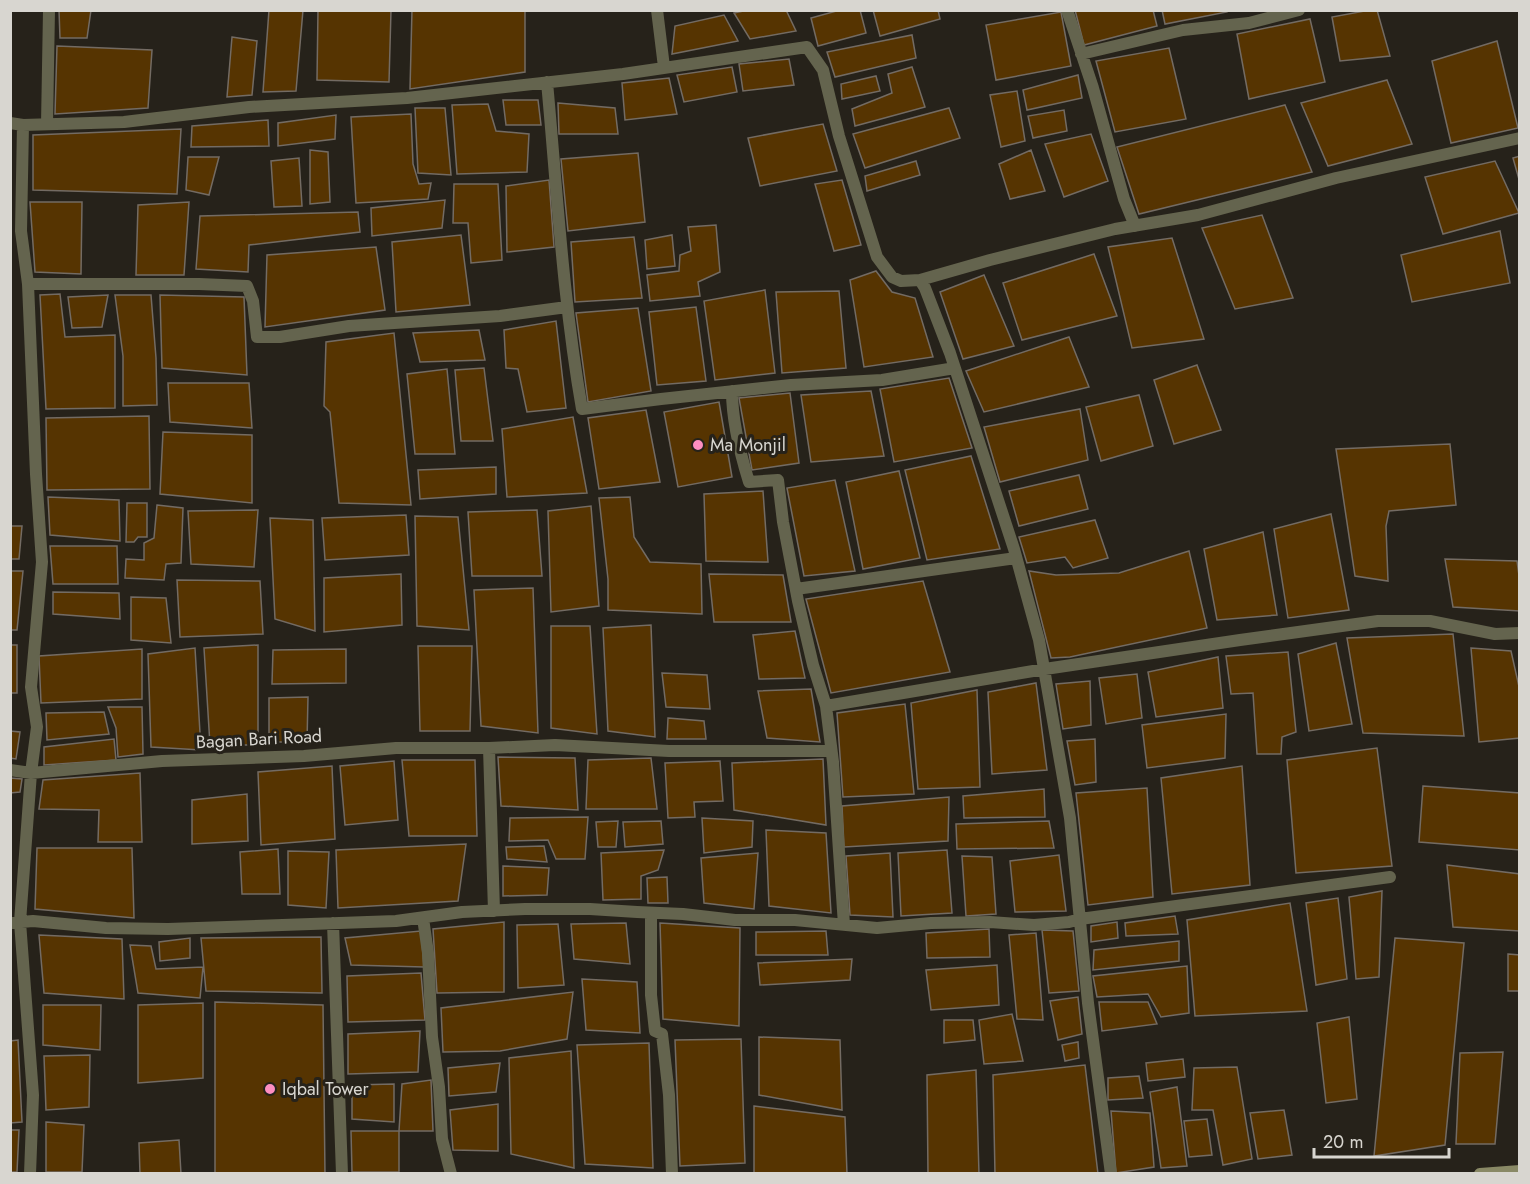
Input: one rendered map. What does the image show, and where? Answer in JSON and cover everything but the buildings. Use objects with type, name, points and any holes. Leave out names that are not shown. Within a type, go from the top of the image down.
[{"type":"street","points":[[47,124],[49,10]]},
{"type":"street","points":[[657,10],[664,67]]},
{"type":"street","points":[[1067,10],[1134,226]]},
{"type":"street","points":[[1081,54],[1183,30],[1249,23],[1299,10]]},
{"type":"street","points":[[30,1173],[33,1095],[15,922],[37,727],[31,687],[42,562],[28,284],[21,231],[17,124],[124,122],[249,107],[407,98],[623,74],[807,46],[823,70],[840,136],[877,257],[892,277],[901,281],[920,280],[1092,235],[1198,215],[1336,178],[1520,138]]},
{"type":"street","points":[[547,82],[567,307],[582,409],[791,385],[882,380],[955,368]]},
{"type":"street","points":[[920,280],[955,368],[1017,558],[1039,640],[1070,818],[1088,1003],[1111,1173]]},
{"type":"street","points":[[28,284],[247,286],[253,301],[257,337],[280,337],[349,326],[500,315],[567,307]]},
{"type":"street","points":[[732,392],[740,448],[749,482],[778,480],[783,522],[796,589],[813,665],[826,706],[844,925]]},
{"type":"street","points":[[796,589],[1017,558]]},
{"type":"street","points":[[826,706],[1045,669],[1378,621],[1430,621],[1495,634],[1520,633]]},
{"type":"street","name":"Bagan Bari Road","points":[[10,770],[31,773],[162,761],[304,756],[396,748],[555,745],[669,751],[831,751]]},
{"type":"street","points":[[489,748],[494,911]]},
{"type":"street","points":[[15,922],[33,921],[106,928],[168,929],[396,921],[462,912],[525,909],[590,909],[683,914],[735,920],[795,920],[877,928],[931,923],[990,922],[1034,925],[1390,877]]},
{"type":"street","points":[[651,913],[651,995],[655,1031],[662,1034],[669,1095],[672,1173]]},
{"type":"street","points":[[423,918],[429,953],[432,1037],[439,1087],[442,1139],[451,1173]]},
{"type":"street","points":[[333,923],[342,1173]]},
{"type":"street","points":[[1480,1173],[1520,1171]]},
{"type":"place","name":"Ma Monjil","points":[[698,445]]},
{"type":"place","name":"Iqbal Tower","points":[[270,1089]]}]
